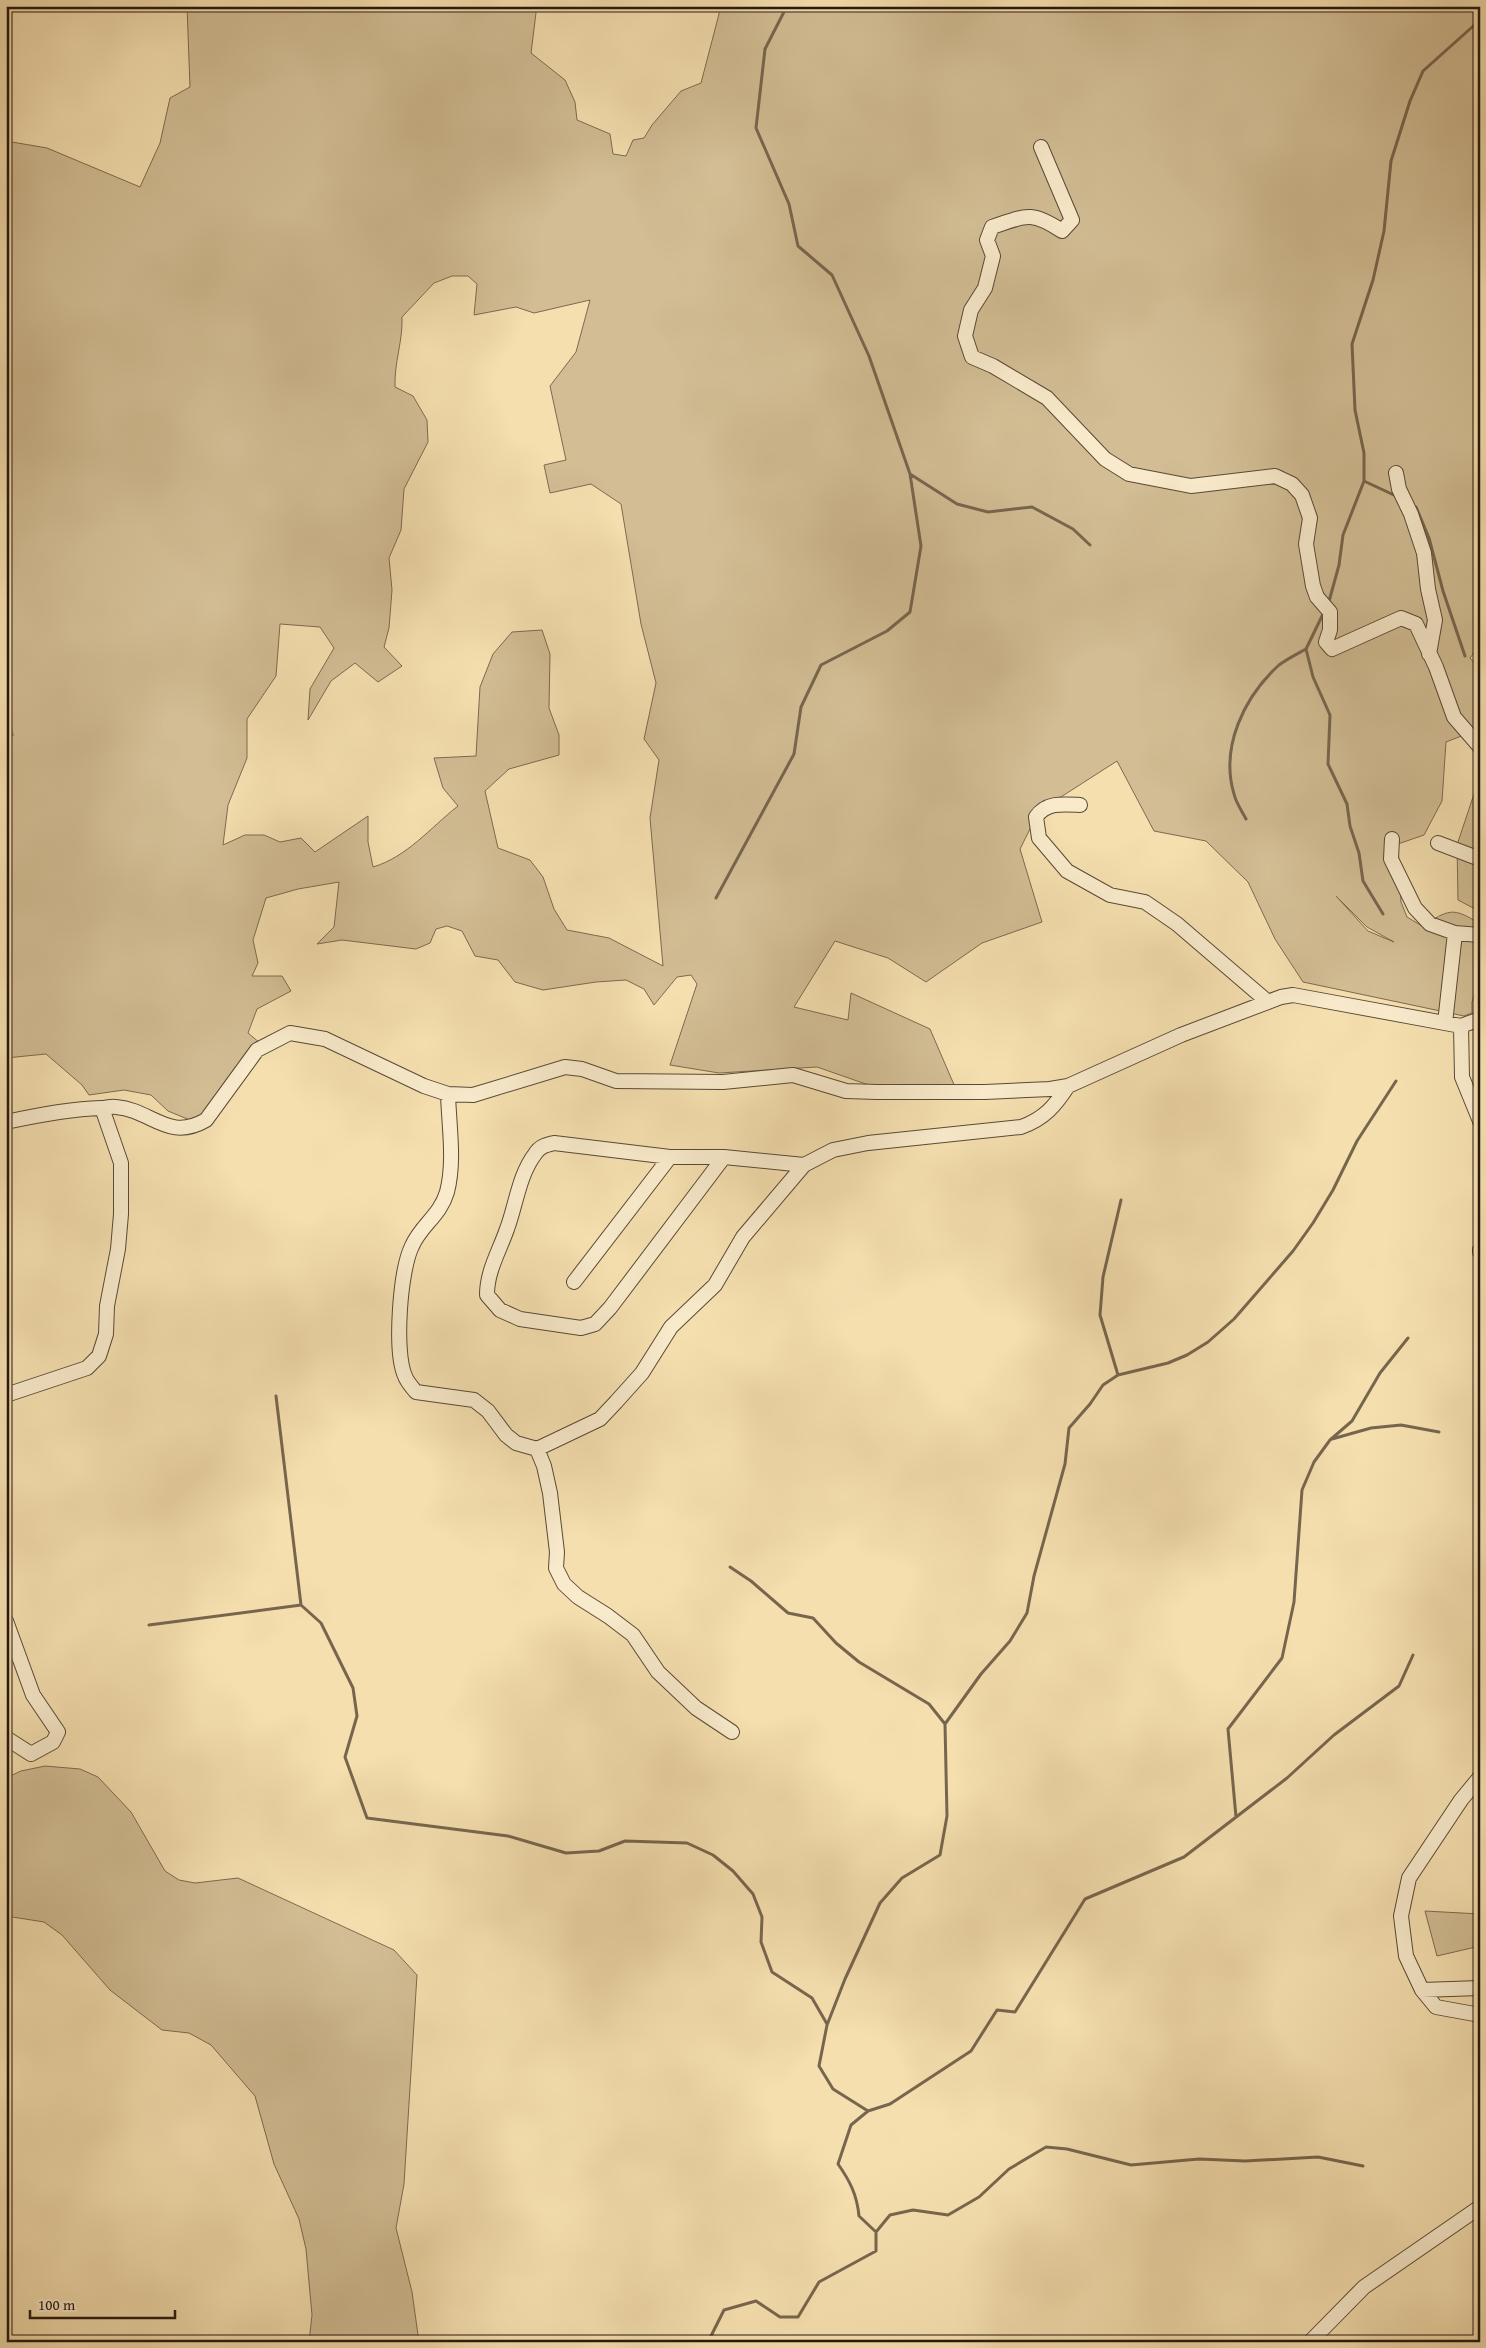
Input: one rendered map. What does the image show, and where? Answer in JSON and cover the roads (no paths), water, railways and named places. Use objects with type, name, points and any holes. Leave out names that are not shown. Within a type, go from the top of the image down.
[{"type":"street","points":[[1041,147],[1072,220],[1062,230],[1046,220],[1026,215],[992,227],[987,240],[993,256],[985,288],[970,310],[965,336],[972,357],[993,366],[1048,398],[1105,459],[1129,474],[1191,486],[1275,476],[1292,484],[1302,495],[1310,518],[1306,544],[1313,586],[1318,597],[1330,612],[1330,630],[1326,642],[1332,649],[1401,618],[1416,624],[1430,654],[1454,717],[1480,747]]},
{"type":"street","points":[[1396,473],[1399,489],[1411,514],[1424,552],[1435,620],[1430,654]]},
{"type":"street","points":[[1080,805],[1058,804],[1041,809],[1036,817],[1039,838],[1067,871],[1110,895],[1145,902],[1177,924],[1268,1002]]},
{"type":"street","points":[[1392,839],[1391,859],[1415,908],[1430,924],[1455,933],[1480,935]]},
{"type":"street","points":[[1438,843],[1480,859]]},
{"type":"street","points":[[1445,1023],[1455,933]]},
{"type":"street","points":[[6,1122],[83,1108],[115,1107],[134,1111],[180,1129],[194,1127],[206,1120],[257,1050],[290,1033],[325,1039],[424,1086],[448,1094],[472,1095],[565,1067],[582,1069],[616,1081],[723,1082],[794,1075],[846,1090],[877,1092],[985,1092],[1050,1089],[1068,1086],[1181,1036],[1268,1002],[1293,995],[1461,1026],[1480,1019]]},
{"type":"street","points":[[1461,1026],[1462,1077],[1480,1121]]},
{"type":"street","points":[[448,1094],[452,1170],[441,1209],[412,1244],[408,1255],[400,1290],[400,1359],[405,1377],[416,1392],[474,1400],[488,1411],[506,1435],[516,1443],[537,1449],[600,1419],[616,1402],[642,1373],[672,1327],[715,1285],[743,1237],[804,1165],[833,1150],[868,1143],[1021,1127],[1038,1121],[1048,1113],[1068,1086]]},
{"type":"street","points":[[6,1395],[87,1368],[99,1356],[106,1334],[107,1306],[118,1249],[121,1214],[121,1162],[102,1108]]},
{"type":"street","points":[[724,1157],[610,1308],[595,1324],[581,1328],[520,1320],[500,1310],[490,1300],[487,1288],[494,1260],[507,1229],[522,1179],[538,1149],[544,1145],[554,1144],[670,1157],[724,1157],[804,1165]]},
{"type":"street","points":[[574,1282],[670,1157]]},
{"type":"street","points":[[537,1449],[544,1466],[550,1493],[557,1552],[556,1568],[564,1584],[578,1597],[633,1635],[658,1672],[696,1708],[732,1732]]},
{"type":"street","points":[[6,1621],[33,1694],[58,1732],[53,1742],[32,1754],[6,1738]]},
{"type":"street","points":[[1480,1778],[1461,1800],[1409,1878],[1401,1916],[1406,1956],[1422,1990],[1436,2007],[1480,2014]]},
{"type":"street","points":[[1422,1990],[1480,1988]]},
{"type":"street","points":[[1310,2342],[1364,2287],[1480,2207]]},
{"type":"waterway","points":[[716,898],[794,754],[801,707],[821,665],[887,631],[910,612],[921,546],[910,474],[869,356],[832,275],[798,246],[789,204],[756,128],[765,49],[787,6]]},
{"type":"waterway","points":[[1328,605],[1339,565],[1343,535],[1364,481],[1364,453],[1355,410],[1352,344],[1373,280],[1384,231],[1391,161],[1410,101],[1423,71],[1480,20]]},
{"type":"waterway","points":[[910,474],[957,504],[988,512],[1032,507],[1073,529],[1090,545]]},
{"type":"waterway","points":[[1364,481],[1396,496]]},
{"type":"waterway","points":[[1412,505],[1416,507],[1429,538],[1443,591],[1465,656]]},
{"type":"waterway","points":[[1324,612],[1306,649],[1313,677],[1330,715],[1328,764],[1347,804],[1350,826],[1359,853],[1363,881],[1383,914]]},
{"type":"waterway","points":[[1246,819],[1235,797],[1230,776],[1230,759],[1238,724],[1255,692],[1266,678],[1279,665],[1306,649]]},
{"type":"waterway","points":[[6,706],[12,735]]},
{"type":"waterway","points":[[868,2111],[833,2089],[819,2066],[827,2025],[845,1979],[880,1903],[902,1878],[940,1855],[947,1816],[945,1724],[981,1674],[1010,1641],[1027,1613],[1034,1576],[1065,1464],[1069,1428],[1090,1404],[1103,1385],[1118,1375],[1168,1363],[1187,1355],[1208,1342],[1234,1319],[1293,1251],[1313,1223],[1333,1190],[1357,1141],[1396,1081]]},
{"type":"waterway","points":[[1118,1375],[1100,1315],[1103,1277],[1121,1200]]},
{"type":"waterway","points":[[1236,1817],[1228,1729],[1282,1658],[1294,1602],[1302,1490],[1314,1462],[1330,1440],[1352,1421],[1380,1373],[1408,1338]]},
{"type":"waterway","points":[[276,1396],[301,1605]]},
{"type":"waterway","points":[[1332,1439],[1371,1428],[1401,1425],[1439,1432]]},
{"type":"waterway","points":[[730,1567],[751,1581],[788,1613],[813,1618],[836,1643],[859,1662],[929,1704],[945,1724]]},
{"type":"waterway","points":[[149,1625],[301,1605],[321,1623],[353,1688],[357,1716],[345,1757],[367,1818],[508,1836],[566,1853],[599,1851],[625,1841],[687,1843],[713,1855],[733,1871],[753,1894],[762,1917],[761,1942],[772,1972],[812,1998],[827,2024]]},
{"type":"waterway","points":[[708,2342],[724,2310],[756,2301],[780,2317],[798,2317],[819,2282],[876,2251],[876,2232],[859,2216],[857,2201],[852,2188],[838,2164],[851,2125],[868,2111],[890,2104],[971,2051],[997,2010],[1015,2012],[1085,1899],[1184,1857],[1287,1778],[1334,1735],[1399,1686],[1413,1655]]},
{"type":"waterway","points":[[876,2232],[890,2215],[913,2210],[948,2215],[979,2197],[1009,2169],[1046,2147],[1067,2149],[1131,2165],[1199,2159],[1245,2161],[1318,2157],[1363,2166]]}]
